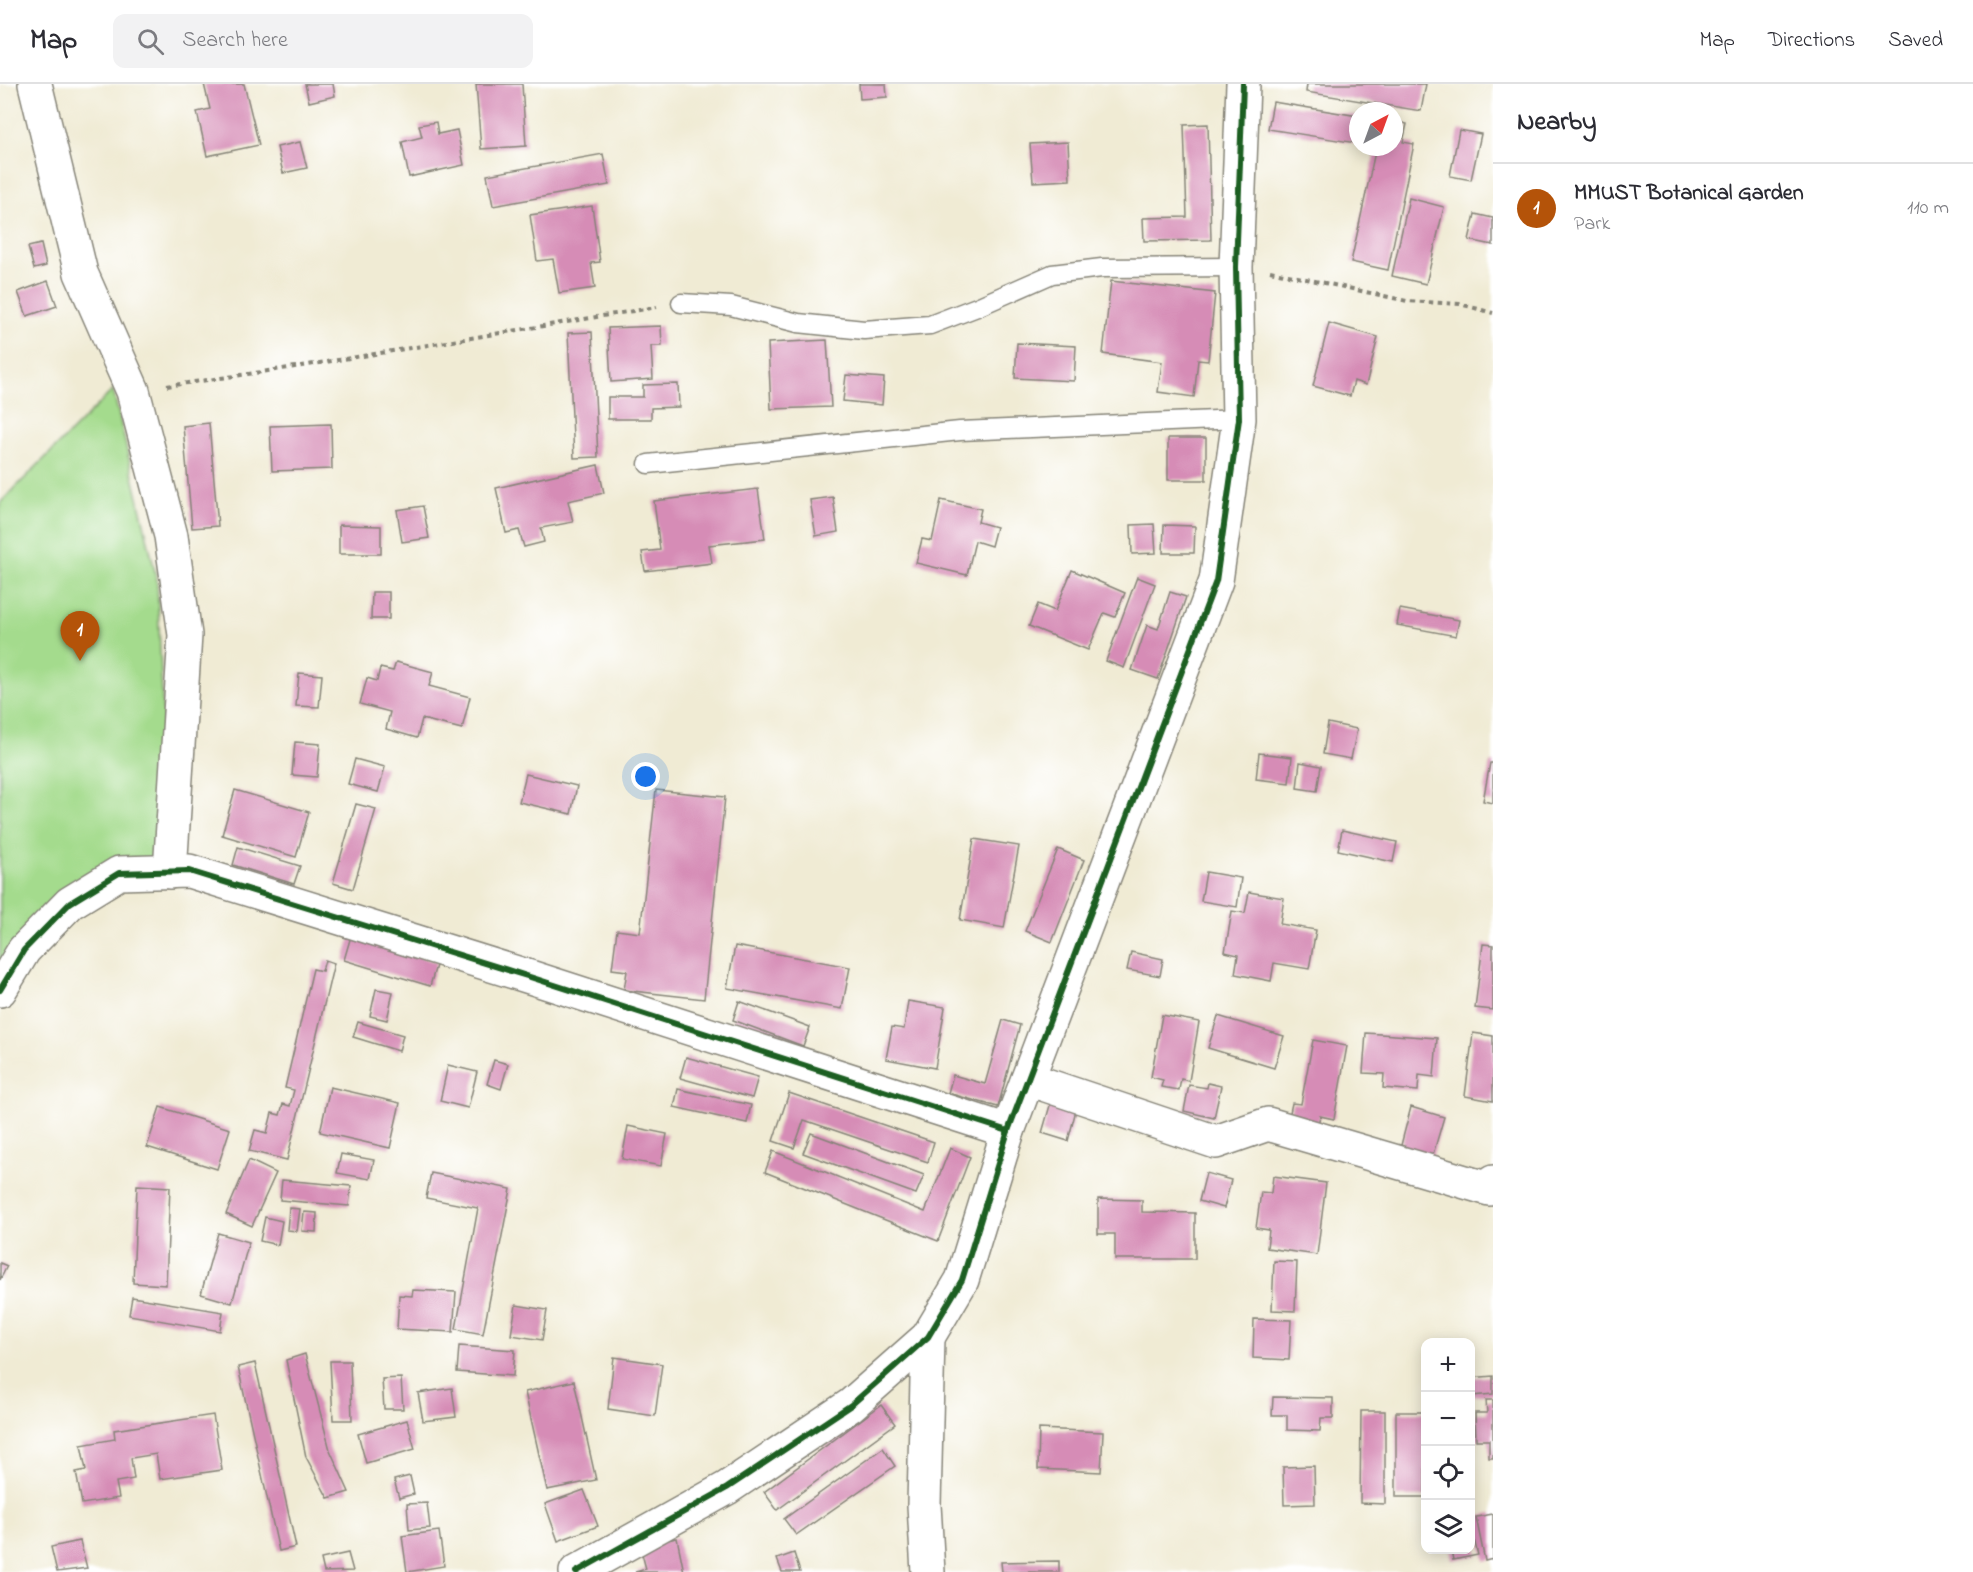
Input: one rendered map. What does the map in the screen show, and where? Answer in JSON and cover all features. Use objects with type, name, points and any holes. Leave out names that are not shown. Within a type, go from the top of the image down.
[{"type":"street","points":[[35,84],[81,273],[133,391],[171,536],[185,635],[170,872]]},
{"type":"street","points":[[576,1572],[727,1488],[842,1412],[928,1337],[962,1280],[1008,1131],[1216,580],[1239,419],[1236,267],[1243,84]]},
{"type":"street","points":[[0,990],[24,950],[70,903],[119,873],[189,872],[530,977],[1008,1131]]},
{"type":"street","points":[[1028,1079],[1216,1142],[1268,1124],[1489,1189],[1493,1182]]},
{"type":"street","points":[[928,1337],[924,1505],[928,1572]]},
{"type":"lane","points":[[681,303],[731,306],[798,323],[864,330],[930,325],[977,308],[1052,274],[1102,268],[1236,267]]},
{"type":"lane","points":[[648,464],[960,431],[1239,419]]},
{"type":"path","points":[[1236,267],[1330,282],[1407,301],[1460,304],[1493,313]]},
{"type":"path","points":[[133,391],[302,366],[681,303]]},
{"type":"green space","points":[[113,390],[157,580],[164,741],[159,860],[104,869],[0,975],[0,503]]},
{"type":"building","points":[[204,84],[244,84],[259,145],[207,156],[197,112],[210,109]]},
{"type":"building","points":[[305,84],[333,84],[335,96],[309,102]]},
{"type":"building","points":[[476,84],[522,84],[526,146],[481,149]]},
{"type":"building","points":[[859,84],[886,84],[887,97],[860,99]]},
{"type":"building","points":[[1307,84],[1426,84],[1421,111],[1403,108],[1403,102],[1367,102],[1306,92]]},
{"type":"building","points":[[1273,102],[1349,115],[1349,142],[1268,129]]},
{"type":"building","points":[[436,122],[438,134],[457,130],[464,165],[409,177],[402,142],[422,137],[419,125]]},
{"type":"building","points":[[1403,123],[1407,124],[1403,142]]},
{"type":"building","points":[[1208,124],[1211,240],[1144,241],[1143,218],[1187,217],[1184,125]]},
{"type":"building","points":[[1459,130],[1481,134],[1471,180],[1450,176]]},
{"type":"building","points":[[300,142],[307,168],[283,173],[277,147]]},
{"type":"building","points":[[1068,142],[1070,180],[1033,182],[1030,144]]},
{"type":"building","points":[[1403,142],[1414,144],[1388,270],[1351,262],[1374,156],[1403,156]]},
{"type":"building","points":[[603,154],[609,185],[493,206],[487,175]]},
{"type":"building","points":[[1409,198],[1444,207],[1426,284],[1392,276]]},
{"type":"building","points":[[592,206],[600,262],[591,263],[595,288],[559,293],[553,259],[537,261],[530,215]]},
{"type":"building","points":[[1475,214],[1493,218],[1493,245],[1469,240]]},
{"type":"building","points":[[41,244],[46,266],[34,269],[28,247]]},
{"type":"building","points":[[48,281],[57,306],[27,316],[18,292]]},
{"type":"building","points":[[1111,281],[1215,293],[1208,361],[1198,360],[1194,397],[1158,392],[1162,362],[1103,354]]},
{"type":"building","points":[[1329,323],[1378,337],[1366,385],[1354,381],[1350,396],[1313,386]]},
{"type":"building","points":[[661,326],[662,346],[651,346],[653,379],[611,382],[608,328]]},
{"type":"building","points":[[592,332],[598,457],[574,458],[568,333]]},
{"type":"building","points":[[827,340],[831,407],[771,409],[768,343]]},
{"type":"building","points":[[1017,343],[1076,346],[1074,381],[1015,378]]},
{"type":"building","points":[[846,375],[884,378],[882,405],[843,401]]},
{"type":"building","points":[[678,384],[679,407],[651,408],[651,419],[608,419],[608,397],[643,397],[643,385]]},
{"type":"building","points":[[209,423],[218,526],[192,528],[183,426]]},
{"type":"building","points":[[331,424],[332,469],[272,471],[270,426]]},
{"type":"building","points":[[1168,438],[1206,438],[1206,480],[1168,480]]},
{"type":"building","points":[[598,465],[604,493],[568,501],[573,522],[541,528],[544,542],[524,547],[519,530],[506,533],[496,488]]},
{"type":"building","points":[[758,489],[765,539],[709,545],[712,563],[645,571],[642,552],[660,550],[654,501]]},
{"type":"building","points":[[833,497],[838,532],[816,536],[810,500]]},
{"type":"building","points":[[941,500],[981,509],[978,522],[996,527],[991,546],[975,541],[967,575],[916,563],[922,539],[932,541]]},
{"type":"building","points":[[423,506],[429,538],[402,542],[397,510]]},
{"type":"building","points":[[1154,524],[1156,553],[1132,554],[1131,525]]},
{"type":"building","points":[[339,525],[381,526],[381,554],[339,554]]},
{"type":"building","points":[[1164,525],[1195,526],[1194,553],[1163,553]]},
{"type":"building","points":[[1072,570],[1125,593],[1115,617],[1104,613],[1088,650],[1029,626],[1038,604],[1055,611]]},
{"type":"building","points":[[1137,577],[1155,584],[1124,668],[1106,661]]},
{"type":"building","points":[[372,592],[389,592],[389,619],[371,619]]},
{"type":"building","points":[[1170,592],[1186,597],[1158,679],[1132,670],[1147,625],[1158,629]]},
{"type":"building","points":[[1400,609],[1459,620],[1456,636],[1397,625]]},
{"type":"building","points":[[396,662],[433,672],[429,686],[470,697],[462,729],[422,719],[417,738],[386,729],[390,712],[360,704],[367,678],[377,681],[380,668],[393,671]]},
{"type":"building","points":[[299,673],[322,675],[319,707],[296,706]]},
{"type":"building","points":[[1328,723],[1357,729],[1351,759],[1323,754]]},
{"type":"building","points":[[295,742],[320,744],[317,777],[292,775]]},
{"type":"building","points":[[1259,753],[1292,757],[1289,783],[1256,779]]},
{"type":"building","points":[[355,759],[385,767],[378,792],[348,784]]},
{"type":"building","points":[[1300,762],[1321,766],[1317,791],[1297,788]]},
{"type":"building","points":[[1490,763],[1493,763],[1493,803],[1483,801]]},
{"type":"building","points":[[526,774],[577,786],[571,814],[519,802]]},
{"type":"building","points":[[235,790],[309,812],[296,857],[222,835]]},
{"type":"building","points":[[656,790],[725,797],[704,999],[624,990],[627,971],[612,969],[617,930],[640,933]]},
{"type":"building","points":[[356,804],[376,809],[353,889],[333,883]]},
{"type":"building","points":[[1342,830],[1397,842],[1393,862],[1338,850]]},
{"type":"building","points":[[974,839],[1019,846],[1004,928],[960,920]]},
{"type":"building","points":[[238,847],[300,866],[294,884],[233,865]]},
{"type":"building","points":[[1058,849],[1084,860],[1052,942],[1025,931]]},
{"type":"building","points":[[1206,872],[1241,878],[1237,907],[1201,901]]},
{"type":"building","points":[[1249,892],[1284,898],[1280,924],[1316,930],[1309,969],[1274,963],[1271,981],[1235,974],[1238,955],[1225,952],[1232,911],[1245,913]]},
{"type":"building","points":[[351,936],[437,962],[430,986],[344,960]]},
{"type":"building","points":[[1483,944],[1493,945],[1493,1010],[1475,1008]]},
{"type":"building","points":[[735,946],[850,967],[842,1009],[727,988]]},
{"type":"building","points":[[1131,952],[1163,959],[1160,976],[1127,970]]},
{"type":"building","points":[[325,960],[334,963],[287,1160],[249,1151],[255,1130],[267,1133],[272,1113],[280,1115],[283,1104],[290,1106],[294,1090],[285,1088],[313,969],[322,971]]},
{"type":"building","points":[[376,989],[393,992],[387,1020],[370,1016]]},
{"type":"building","points":[[739,1001],[810,1027],[803,1046],[733,1020]]},
{"type":"building","points":[[908,1001],[945,1007],[935,1068],[886,1059],[892,1027],[904,1029]]},
{"type":"building","points":[[1162,1015],[1199,1022],[1189,1081],[1181,1079],[1179,1090],[1161,1087],[1163,1080],[1151,1077]]},
{"type":"building","points":[[1218,1016],[1284,1036],[1274,1068],[1208,1048]]},
{"type":"building","points":[[1003,1020],[1020,1025],[998,1107],[948,1093],[953,1075],[985,1084]]},
{"type":"building","points":[[358,1022],[403,1035],[399,1051],[353,1037]]},
{"type":"building","points":[[1366,1033],[1437,1038],[1434,1077],[1419,1075],[1418,1091],[1383,1088],[1384,1074],[1363,1073]]},
{"type":"building","points":[[1473,1033],[1493,1036],[1493,1101],[1465,1096]]},
{"type":"building","points":[[1313,1040],[1347,1046],[1334,1119],[1320,1116],[1317,1128],[1288,1122],[1292,1103],[1301,1104]]},
{"type":"building","points":[[686,1057],[758,1077],[752,1098],[680,1078]]},
{"type":"building","points":[[494,1060],[508,1064],[501,1089],[487,1084]]},
{"type":"building","points":[[448,1065],[477,1072],[468,1108],[440,1101]]},
{"type":"building","points":[[1208,1083],[1221,1086],[1214,1118],[1184,1111],[1189,1085],[1207,1088]]},
{"type":"building","points":[[330,1087],[400,1103],[390,1148],[320,1132]]},
{"type":"building","points":[[678,1089],[751,1105],[747,1123],[674,1107]]},
{"type":"building","points":[[789,1093],[934,1142],[928,1162],[804,1120],[794,1148],[773,1141]]},
{"type":"building","points":[[1051,1102],[1076,1110],[1068,1141],[1042,1133]]},
{"type":"building","points":[[160,1107],[230,1129],[217,1169],[147,1147]]},
{"type":"building","points":[[1411,1107],[1444,1117],[1432,1158],[1400,1149]]},
{"type":"building","points":[[628,1126],[667,1134],[661,1166],[622,1159]]},
{"type":"building","points":[[811,1133],[924,1175],[916,1194],[803,1153]]},
{"type":"building","points":[[950,1148],[970,1157],[938,1241],[765,1172],[773,1151],[925,1212]]},
{"type":"building","points":[[341,1154],[374,1160],[370,1179],[337,1173]]},
{"type":"building","points":[[249,1160],[276,1173],[252,1226],[226,1214]]},
{"type":"building","points":[[431,1173],[511,1189],[483,1334],[456,1329],[478,1208],[426,1198]]},
{"type":"building","points":[[1206,1173],[1231,1180],[1224,1208],[1199,1201]]},
{"type":"building","points":[[1273,1176],[1326,1183],[1317,1255],[1267,1248],[1269,1230],[1256,1228],[1261,1192],[1271,1193]]},
{"type":"building","points":[[282,1180],[351,1186],[349,1206],[280,1200]]},
{"type":"building","points":[[137,1185],[170,1187],[166,1285],[133,1283]]},
{"type":"building","points":[[1098,1199],[1142,1200],[1142,1212],[1195,1213],[1195,1259],[1115,1259],[1115,1234],[1098,1234]]},
{"type":"building","points":[[289,1208],[300,1209],[297,1231],[287,1230]]},
{"type":"building","points":[[304,1212],[317,1213],[316,1232],[302,1231]]},
{"type":"building","points":[[265,1217],[282,1221],[278,1245],[260,1241]]},
{"type":"building","points":[[218,1233],[249,1242],[232,1303],[201,1294]]},
{"type":"building","points":[[1274,1261],[1297,1262],[1295,1311],[1272,1310]]},
{"type":"building","points":[[0,1263],[7,1266],[0,1280]]},
{"type":"building","points":[[413,1290],[456,1292],[453,1332],[397,1329],[399,1295],[412,1296]]},
{"type":"building","points":[[132,1297],[223,1312],[220,1331],[129,1315]]},
{"type":"building","points":[[516,1305],[547,1310],[542,1340],[511,1335]]},
{"type":"building","points":[[1254,1319],[1291,1320],[1289,1360],[1253,1358]]},
{"type":"building","points":[[459,1346],[515,1350],[513,1376],[457,1372]]},
{"type":"building","points":[[305,1354],[330,1450],[349,1492],[328,1498],[306,1457],[286,1360]]},
{"type":"building","points":[[614,1357],[662,1364],[655,1416],[608,1409]]},
{"type":"building","points":[[330,1361],[350,1361],[352,1420],[333,1420]]},
{"type":"building","points":[[255,1363],[296,1547],[279,1551],[238,1367]]},
{"type":"building","points":[[1493,1376],[1493,1394],[1475,1396],[1475,1378]]},
{"type":"building","points":[[401,1378],[403,1409],[384,1409],[382,1379]]},
{"type":"building","points":[[574,1381],[596,1480],[547,1490],[525,1392]]},
{"type":"building","points":[[452,1388],[456,1417],[423,1421],[418,1393]]},
{"type":"building","points":[[1273,1397],[1333,1398],[1333,1418],[1321,1418],[1320,1431],[1287,1430],[1287,1415],[1272,1415]]},
{"type":"building","points":[[1486,1400],[1493,1400],[1493,1458],[1489,1458],[1489,1440],[1476,1440],[1475,1413],[1487,1413]]},
{"type":"building","points":[[881,1405],[895,1424],[777,1510],[764,1492]]},
{"type":"building","points":[[1361,1411],[1385,1411],[1385,1504],[1360,1503]]},
{"type":"building","points":[[1396,1412],[1421,1412],[1421,1497],[1396,1497]]},
{"type":"building","points":[[213,1415],[222,1470],[160,1479],[156,1454],[131,1458],[134,1479],[116,1482],[119,1498],[82,1504],[76,1472],[86,1470],[81,1445],[115,1439],[114,1430]]},
{"type":"building","points":[[407,1420],[415,1449],[366,1463],[358,1434]]},
{"type":"building","points":[[1039,1429],[1103,1432],[1101,1472],[1038,1469]]},
{"type":"building","points":[[883,1448],[895,1466],[796,1535],[784,1519]]},
{"type":"building","points":[[1314,1466],[1315,1504],[1284,1505],[1283,1467]]},
{"type":"building","points":[[410,1476],[414,1494],[399,1498],[394,1480]]},
{"type":"building","points":[[584,1490],[598,1526],[558,1541],[545,1504]]},
{"type":"building","points":[[427,1503],[430,1528],[409,1530],[407,1504]]},
{"type":"building","points":[[1493,1514],[1493,1559],[1485,1561],[1476,1517]]},
{"type":"building","points":[[439,1531],[444,1566],[407,1572],[402,1536]]},
{"type":"building","points":[[677,1538],[684,1572],[635,1572],[646,1569],[640,1546]]},
{"type":"building","points":[[80,1541],[87,1568],[57,1572],[51,1547]]},
{"type":"building","points":[[1475,1543],[1478,1555],[1453,1560],[1452,1554],[1475,1554]]},
{"type":"building","points":[[348,1553],[353,1571],[324,1572],[321,1559]]},
{"type":"building","points":[[794,1553],[800,1572],[782,1572],[777,1559]]},
{"type":"building","points":[[1059,1561],[1059,1572],[1002,1572],[1001,1562]]},
{"type":"cycle path","points":[[576,1572],[727,1488],[851,1405],[928,1337],[962,1280],[1008,1131],[1216,581],[1239,419],[1236,267],[1243,84]]},
{"type":"cycle path","points":[[0,990],[24,950],[70,903],[119,873],[189,871],[530,977],[1008,1131]]},
{"type":"place","name":"MMUST Botanical Garden","points":[[80,661]]}]
